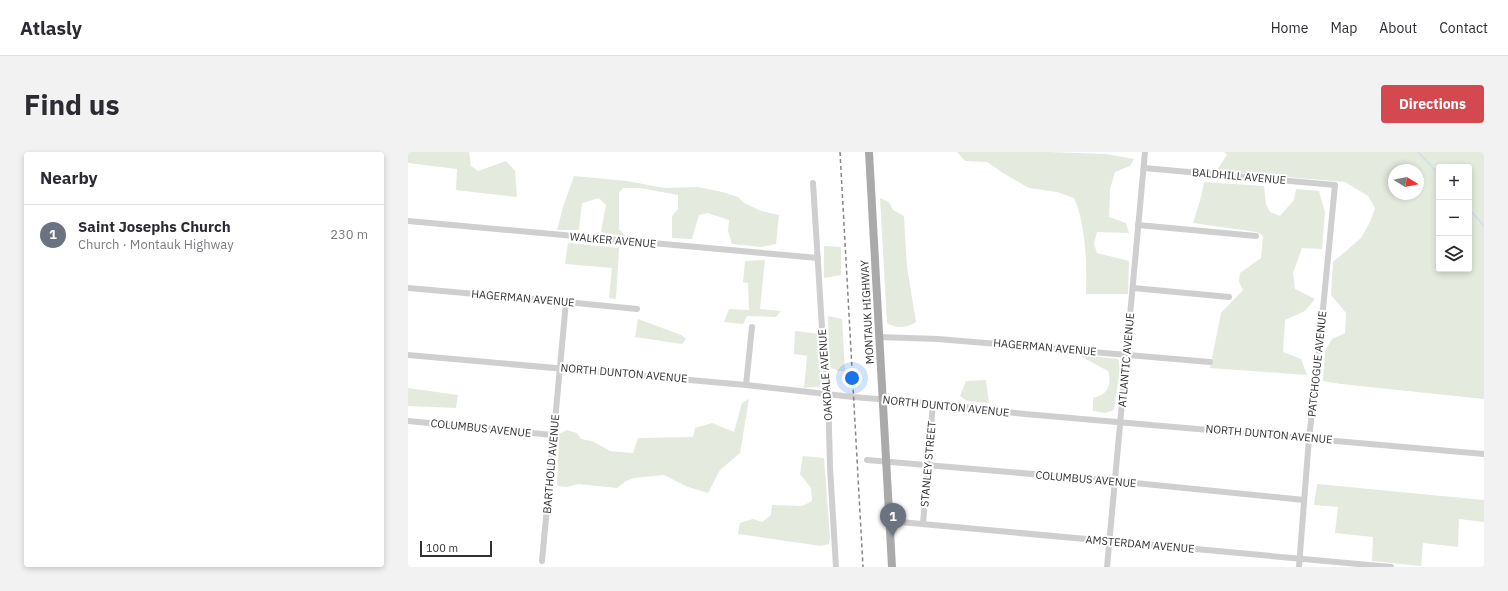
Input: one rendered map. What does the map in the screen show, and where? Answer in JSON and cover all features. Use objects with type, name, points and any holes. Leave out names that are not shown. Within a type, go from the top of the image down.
[{"type":"main road","name":"MONTAUK HIGHWAY","points":[[869,152],[892,567]]},
{"type":"street","name":"ATLANTIC AVENUE","points":[[1107,567],[1145,152]]},
{"type":"street","name":"BALDHILL AVENUE","points":[[1144,168],[1335,185]]},
{"type":"street","name":"OAKDALE AVENUE","points":[[813,183],[822,328],[828,394],[830,467],[836,567]]},
{"type":"street","name":"PATCHOGUE AVENUE","points":[[1299,567],[1309,438],[1335,185]]},
{"type":"street","name":"WALKER AVENUE","points":[[408,221],[818,258]]},
{"type":"street","points":[[1138,225],[1256,236]]},
{"type":"street","name":"HAGERMAN AVENUE","points":[[408,288],[637,310]]},
{"type":"street","points":[[1133,288],[1229,297]]},
{"type":"street","name":"BARTHOLD AVENUE","points":[[542,561],[566,302]]},
{"type":"street","points":[[746,385],[752,327]]},
{"type":"street","name":"HAGERMAN AVENUE","points":[[879,337],[938,339],[1210,362]]},
{"type":"street","name":"NORTH DUNTON AVENUE","points":[[408,355],[559,367],[933,403],[1025,414],[1484,454]]},
{"type":"street","name":"STANLEY STREET","points":[[923,524],[933,403]]},
{"type":"street","name":"COLUMBUS AVENUE","points":[[408,421],[553,435]]},
{"type":"street","name":"COLUMBUS AVENUE","points":[[867,460],[1115,481],[1304,500]]},
{"type":"street","name":"AMSTERDAM AVENUE","points":[[889,521],[1391,567]]},
{"type":"shaded area","points":[[408,152],[469,152],[471,166],[478,171],[506,161],[515,171],[517,197],[456,190],[457,169],[408,163]]},
{"type":"shaded area","points":[[957,152],[1048,152],[1106,154],[1134,159],[1130,166],[1115,172],[1110,189],[1109,217],[1126,223],[1129,233],[1097,232],[1094,244],[1097,253],[1129,261],[1128,294],[1086,294],[1085,245],[1081,220],[1074,198],[1057,192],[1029,188],[987,162],[965,161]]},
{"type":"shaded area","points":[[1224,152],[1484,152],[1484,399],[1323,381],[1325,351],[1332,339],[1345,333],[1346,313],[1331,295],[1333,262],[1361,238],[1370,222],[1375,208],[1368,196],[1345,182],[1216,171],[1227,155]]},
{"type":"shaded area","points":[[574,176],[627,181],[664,188],[698,187],[738,197],[744,203],[761,211],[779,215],[776,244],[761,247],[732,244],[728,231],[729,220],[708,213],[699,215],[692,239],[672,238],[672,216],[678,209],[678,195],[640,188],[623,188],[619,193],[619,229],[627,237],[601,232],[606,205],[599,198],[582,203],[579,230],[557,230]]},
{"type":"shaded area","points":[[1204,182],[1264,186],[1266,204],[1270,212],[1280,216],[1294,200],[1296,189],[1319,191],[1325,212],[1322,249],[1302,248],[1293,273],[1295,289],[1315,299],[1305,311],[1285,320],[1283,352],[1301,359],[1307,375],[1210,368],[1221,313],[1243,290],[1239,282],[1240,273],[1261,258],[1263,236],[1257,232],[1193,223]]},
{"type":"shaded area","points":[[880,198],[889,202],[893,210],[904,216],[907,267],[916,322],[905,327],[898,327],[887,323]]},
{"type":"shaded area","points":[[568,243],[619,248],[616,299],[609,298],[612,268],[565,264]]},
{"type":"shaded area","points":[[824,246],[841,247],[841,275],[824,278]]},
{"type":"shaded area","points":[[765,260],[760,309],[781,311],[776,317],[747,316],[743,324],[724,322],[729,309],[749,310],[748,283],[743,282],[745,261]]},
{"type":"shaded area","points":[[828,316],[842,319],[845,371],[838,371],[830,367]]},
{"type":"shaded area","points":[[638,319],[681,335],[686,339],[682,344],[635,337]]},
{"type":"shaded area","points":[[795,331],[820,334],[822,386],[804,388],[807,356],[794,354]]},
{"type":"shaded area","points":[[1082,355],[1118,359],[1120,368],[1114,410],[1105,413],[1093,411],[1093,398],[1098,397],[1108,389],[1109,376],[1108,371],[1082,357]]},
{"type":"shaded area","points":[[986,380],[989,403],[967,401],[960,396],[966,381]]},
{"type":"shaded area","points":[[408,388],[458,395],[456,408],[408,406]]},
{"type":"shaded area","points":[[749,399],[740,453],[720,470],[708,493],[688,487],[664,475],[634,478],[626,481],[617,488],[578,484],[567,487],[557,486],[559,434],[567,430],[577,433],[581,439],[592,441],[610,451],[633,453],[638,438],[693,437],[695,428],[712,423],[734,432],[742,403]]},
{"type":"shaded area","points":[[803,456],[824,458],[830,538],[829,544],[821,546],[738,534],[740,523],[753,519],[762,522],[771,515],[772,505],[802,506],[812,501],[811,488],[800,474]]},
{"type":"shaded area","points":[[1317,484],[1484,500],[1484,522],[1459,519],[1458,547],[1423,543],[1421,566],[1372,561],[1373,537],[1335,533],[1338,507],[1314,505]]},
{"type":"waterway","points":[[1418,152],[1436,171]]},
{"type":"waterway","points":[[1472,212],[1484,226]]},
{"type":"railway","points":[[840,152],[863,567]]},
{"type":"place","name":"Saint Josephs Church","points":[[893,536]]}]
